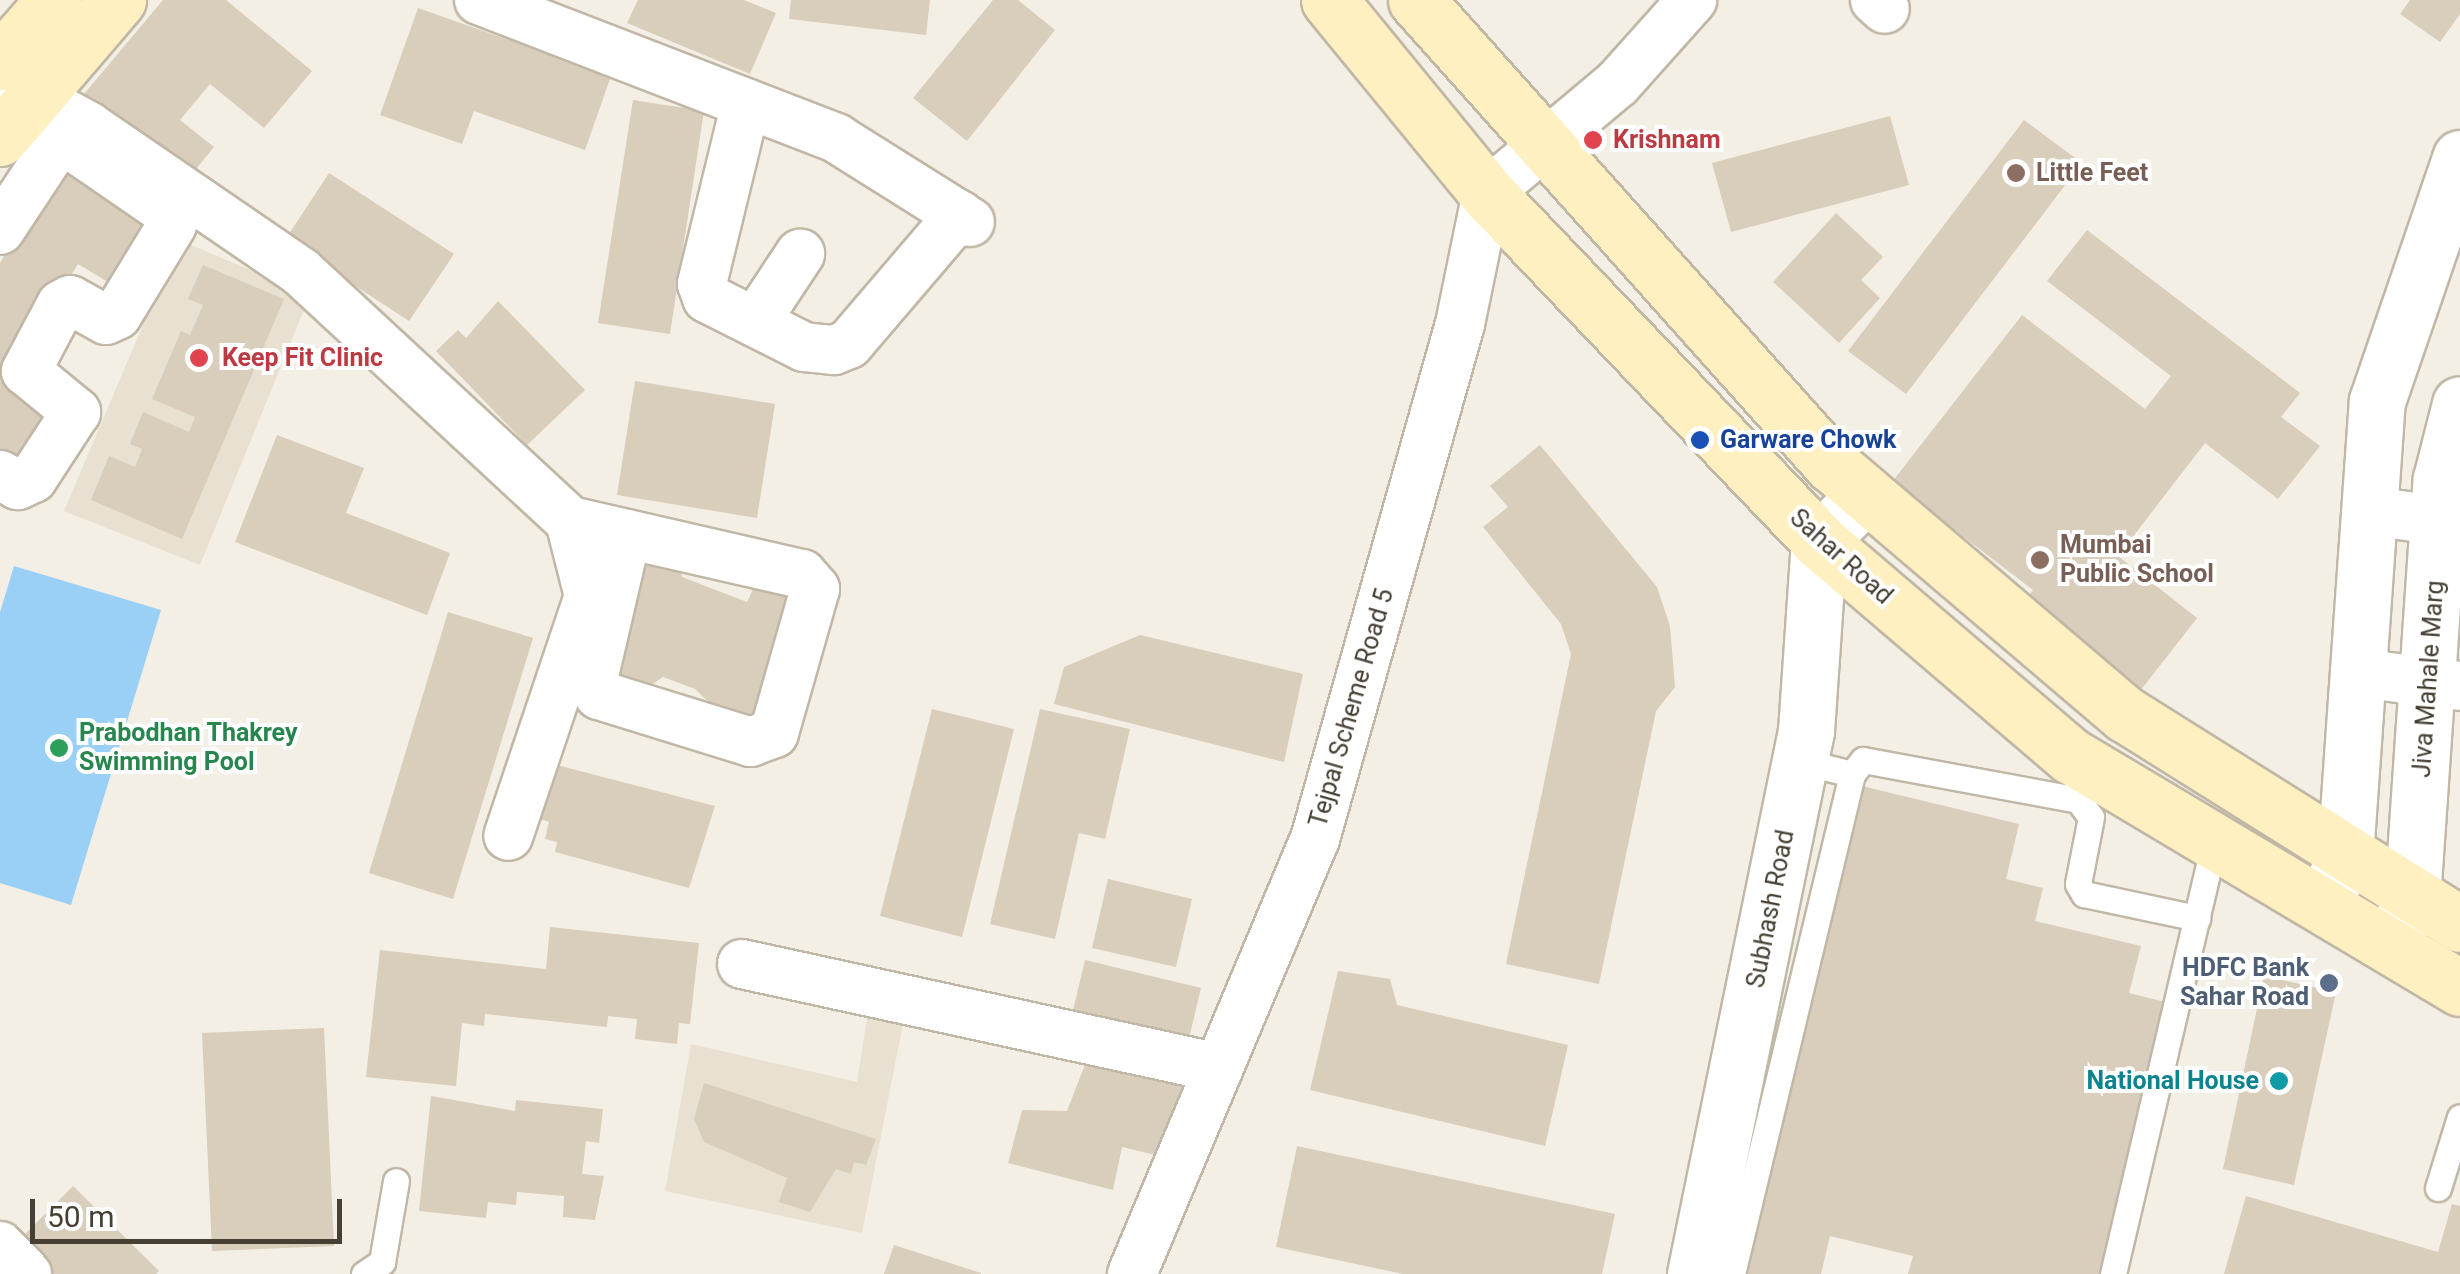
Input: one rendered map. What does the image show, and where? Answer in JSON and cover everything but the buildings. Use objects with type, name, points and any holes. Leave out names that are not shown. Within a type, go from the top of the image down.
[{"type":"main road","points":[[0,138],[11,78],[54,0]]},
{"type":"main road","points":[[11,78],[118,0]]},
{"type":"main road","name":"Sahar Road","points":[[1329,0],[1487,193],[1819,540],[2071,756],[2387,951],[2460,988]]},
{"type":"main road","points":[[1424,3],[1545,146],[1866,494],[2124,714],[2412,898],[2460,924]]},
{"type":"street","points":[[479,0],[746,102],[836,138],[964,219],[850,344],[810,350],[708,298],[702,284],[746,102]]},
{"type":"street","points":[[1487,193],[1617,84],[1692,0]]},
{"type":"street","points":[[11,78],[301,272],[570,521],[802,574],[815,589],[774,733],[751,742],[599,695],[592,684],[588,596],[570,521]]},
{"type":"street","points":[[0,475],[18,485],[33,478],[76,412],[26,371],[61,305],[70,300],[106,320],[116,315],[172,226],[170,213],[68,143],[54,148],[6,207]]},
{"type":"street","points":[[2320,911],[2345,856],[2377,401],[2447,238],[2460,158]]},
{"type":"street","name":"Tejpal Scheme Road 5","points":[[1132,1274],[1316,839],[1460,324],[1487,193]]},
{"type":"street","points":[[755,322],[800,254]]},
{"type":"street","name":"Jiva Mahale Marg","points":[[2387,951],[2412,898],[2446,684],[2450,522],[2460,404]]},
{"type":"street","points":[[1819,540],[1866,494]]},
{"type":"street","points":[[2369,511],[2450,522]]},
{"type":"street","points":[[508,836],[627,534]]},
{"type":"street","name":"Subhash Road","points":[[1695,1274],[1800,761],[1819,540]]},
{"type":"street","points":[[2359,673],[2446,684]]},
{"type":"street","points":[[742,964],[1219,1068]]},
{"type":"street","points":[[0,1246],[27,1274]]},
{"type":"lane","points":[[1732,1274],[1852,774],[1863,760],[2078,800],[2091,817],[2078,884],[2084,894],[2197,918]]},
{"type":"lane","points":[[1800,761],[1852,774]]},
{"type":"lane","points":[[2113,1274],[2214,847]]},
{"type":"lane","points":[[2438,1188],[2460,1116]]},
{"type":"lane","points":[[364,1274],[382,1262],[396,1182]]},
{"type":"shaded area","points":[[179,240],[310,295],[200,565],[64,511]]},
{"type":"shaded area","points":[[873,980],[910,988],[862,1233],[665,1191],[691,1044],[857,1082]]},
{"type":"water","name":"Prabodhan Thakrey Swimming Pool","points":[[14,566],[161,610],[71,905],[0,883],[0,612]]},
{"type":"place","name":"Krishnam","points":[[1593,140]]},
{"type":"place","name":"Little Feet","points":[[2016,173]]},
{"type":"place","name":"Keep Fit Clinic","points":[[199,358]]},
{"type":"place","name":"Garware Chowk","points":[[1700,440]]},
{"type":"place","name":"Mumbai Public School","points":[[2040,560]]},
{"type":"place","name":"Prabodhan Thakrey Swimming Pool","points":[[59,748]]},
{"type":"place","name":"HDFC Bank Sahar Road","points":[[2329,983]]},
{"type":"place","name":"National House","points":[[2279,1081]]}]
